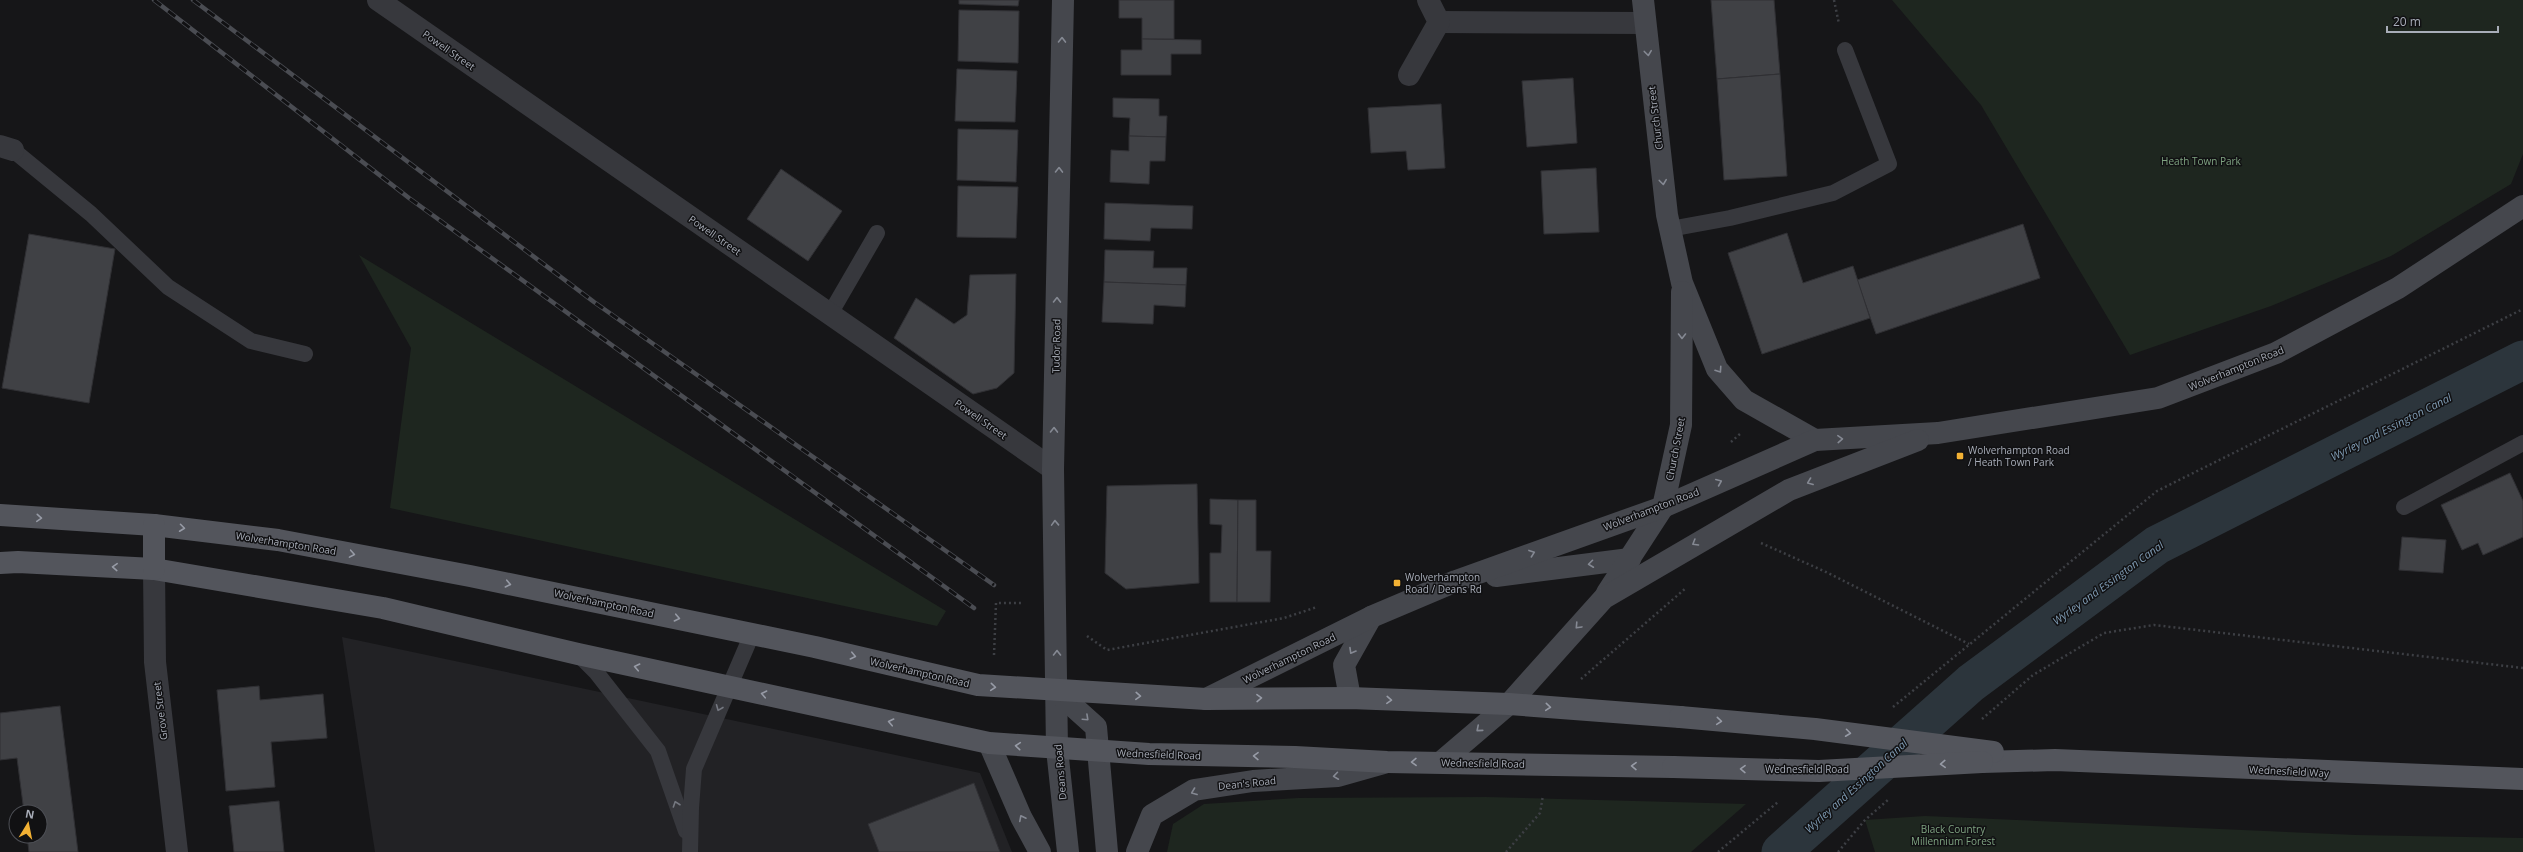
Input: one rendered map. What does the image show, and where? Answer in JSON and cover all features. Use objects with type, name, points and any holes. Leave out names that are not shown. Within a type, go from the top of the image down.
[{"type":"main road","name":"Wolverhampton Road","points":[[0,515],[154,525],[278,540],[470,576],[752,634],[978,685],[1057,692],[1206,699],[1350,698],[1509,704]]},
{"type":"main road","points":[[154,525],[154,569]]},
{"type":"main road","points":[[0,563],[18,562],[154,569],[383,608],[578,654],[989,743],[1057,749]]},
{"type":"main road","name":"Wednesfield Road","points":[[1509,704],[1815,729],[1987,757],[2055,760]]},
{"type":"main road","name":"Wednesfield Road","points":[[1057,749],[1099,752],[1388,762],[1548,764],[1819,771],[1987,757]]},
{"type":"main road","name":"Wednesfield Way","points":[[2055,760],[2523,779]]},
{"type":"street","name":"Powell Street","points":[[378,0],[1053,469]]},
{"type":"street","name":"Tudor Road","points":[[1057,692],[1057,602],[1053,469],[1063,0]]},
{"type":"street","points":[[1428,0],[1439,22]]},
{"type":"street","name":"Church Street","points":[[1643,0],[1644,23],[1670,229],[1682,282],[1717,369],[1744,400],[1815,440]]},
{"type":"street","points":[[1439,22],[1644,23]]},
{"type":"street","points":[[1409,75],[1439,22]]},
{"type":"street","name":"Wolverhampton Road","points":[[1206,699],[1372,617],[1456,581],[1663,506],[1815,440],[1938,433],[2158,398],[2276,353],[2398,288],[2523,206]]},
{"type":"street","name":"Church Street","points":[[1604,598],[1663,506],[1681,425],[1682,282]]},
{"type":"street","name":"Wolverhampton Road","points":[[1441,762],[1509,704],[1604,598],[1723,526],[1790,490],[1938,433]]},
{"type":"street","points":[[1456,581],[1630,559]]},
{"type":"street","name":"Grove Street","points":[[154,569],[155,662],[177,852]]},
{"type":"street","points":[[1350,698],[1344,665],[1372,617]]},
{"type":"street","points":[[1057,692],[1096,727],[1107,852]]},
{"type":"street","name":"Deans Road","points":[[1057,692],[1057,749],[1068,852]]},
{"type":"street","points":[[989,743],[1021,817],[1040,852]]},
{"type":"street","name":"Dean's Road","points":[[1137,852],[1152,815],[1194,790],[1253,781],[1338,776],[1388,762]]},
{"type":"lane","points":[[1670,229],[1730,218],[1833,193],[1889,164],[1845,50]]},
{"type":"lane","points":[[7,148],[91,214],[168,287],[251,341],[305,354]]},
{"type":"lane","points":[[830,314],[877,233]]},
{"type":"lane","points":[[2404,507],[2523,443]]},
{"type":"lane","points":[[690,846],[694,769],[752,634]]},
{"type":"lane","points":[[578,654],[596,672],[658,751],[690,846]]},
{"type":"path","points":[[1886,712],[2157,491],[2523,309]]},
{"type":"path","points":[[1729,444],[1763,412]]},
{"type":"path","points":[[1759,542],[1826,572],[1970,644]]},
{"type":"path","points":[[1576,709],[1581,677],[1688,587]]},
{"type":"path","points":[[993,686],[996,603],[1057,602]]},
{"type":"path","points":[[1086,635],[1108,650],[1284,618],[1322,606]]},
{"type":"path","points":[[2104,633],[2154,625],[2523,668]]},
{"type":"path","points":[[1506,852],[1540,813],[1548,764]]},
{"type":"path","points":[[1718,852],[1784,797]]},
{"type":"shaded area","points":[[342,637],[980,773],[1012,852],[375,852]]},
{"type":"green space","name":"Heath Town Park","points":[[1892,0],[2523,0],[2523,154],[2511,184],[2391,256],[2271,306],[2130,355],[1981,105]]},
{"type":"green space","points":[[359,255],[946,611],[937,626],[390,508],[411,348]]},
{"type":"green space","points":[[1486,797],[1746,804],[1691,852],[1167,852],[1173,824],[1204,804],[1298,798]]},
{"type":"green space","name":"Black Country Millennium Forest","points":[[1925,816],[2356,835],[2523,838],[2523,852],[1875,852],[1865,820]]},
{"type":"building","points":[[959,0],[1019,0],[1018,6],[959,4]]},
{"type":"building","points":[[1119,0],[1174,0],[1174,39],[1142,39],[1142,18],[1119,18]]},
{"type":"building","points":[[1711,0],[1774,0],[1780,74],[1717,79]]},
{"type":"building","points":[[959,10],[1019,11],[1018,63],[958,61]]},
{"type":"building","points":[[1142,39],[1201,40],[1201,54],[1171,54],[1171,75],[1121,75],[1121,50],[1142,50]]},
{"type":"building","points":[[957,69],[1017,71],[1015,122],[955,121]]},
{"type":"building","points":[[1780,74],[1787,176],[1724,180],[1717,79]]},
{"type":"building","points":[[1573,78],[1577,143],[1527,147],[1522,81]]},
{"type":"building","points":[[1113,98],[1159,99],[1159,116],[1167,116],[1166,137],[1129,136],[1130,118],[1113,117]]},
{"type":"building","points":[[1441,104],[1445,168],[1408,170],[1406,151],[1371,153],[1368,108]]},
{"type":"building","points":[[958,129],[1018,130],[1016,182],[957,180]]},
{"type":"building","points":[[1129,136],[1166,137],[1165,161],[1150,161],[1149,184],[1110,182],[1111,150],[1129,151]]},
{"type":"building","points":[[1596,168],[1599,232],[1544,234],[1541,171]]},
{"type":"building","points":[[781,169],[842,211],[808,261],[747,219]]},
{"type":"building","points":[[958,186],[1018,187],[1016,238],[957,237]]},
{"type":"building","points":[[1105,203],[1193,206],[1192,229],[1151,228],[1150,241],[1104,239]]},
{"type":"building","points":[[2023,224],[2040,278],[1876,334],[1857,280]]},
{"type":"building","points":[[1787,233],[1803,283],[1853,266],[1870,318],[1762,354],[1728,253]]},
{"type":"building","points":[[29,234],[115,249],[89,403],[2,388]]},
{"type":"building","points":[[1105,250],[1154,251],[1153,268],[1187,268],[1186,285],[1104,282]]},
{"type":"building","points":[[1016,274],[1014,373],[997,388],[973,394],[894,338],[916,298],[954,324],[967,315],[970,275]]},
{"type":"building","points":[[1104,282],[1186,285],[1185,307],[1154,305],[1153,324],[1102,322]]},
{"type":"building","points":[[2510,473],[2523,501],[2523,537],[2483,555],[2478,543],[2462,550],[2441,505]]},
{"type":"building","points":[[1197,484],[1199,583],[1126,589],[1105,573],[1107,486]]},
{"type":"building","points":[[1210,499],[1238,500],[1237,602],[1210,602],[1210,553],[1221,553],[1222,525],[1210,524]]},
{"type":"building","points":[[1238,500],[1256,500],[1256,551],[1271,551],[1270,602],[1237,602]]},
{"type":"building","points":[[2402,537],[2446,540],[2443,573],[2399,570]]},
{"type":"building","points":[[259,686],[260,700],[323,694],[327,738],[271,742],[275,787],[226,791],[217,690]]},
{"type":"building","points":[[60,706],[78,852],[29,852],[28,844],[48,844],[48,804],[23,804],[17,758],[0,760],[0,713]]},
{"type":"building","points":[[974,783],[1000,852],[879,852],[868,824]]},
{"type":"building","points":[[279,801],[284,852],[234,852],[229,806]]},
{"type":"waterway","name":"Wyrley and Essington Canal","points":[[1781,852],[1971,683],[2157,545],[2523,360]]},
{"type":"railway","points":[[154,0],[409,198],[974,608]]},
{"type":"railway","points":[[193,0],[594,302],[994,585]]},
{"type":"place","name":"Wolverhampton Road / Heath Town Park","points":[[1960,456]]},
{"type":"place","name":"Wolverhampton Road / Deans Rd","points":[[1397,583]]}]
